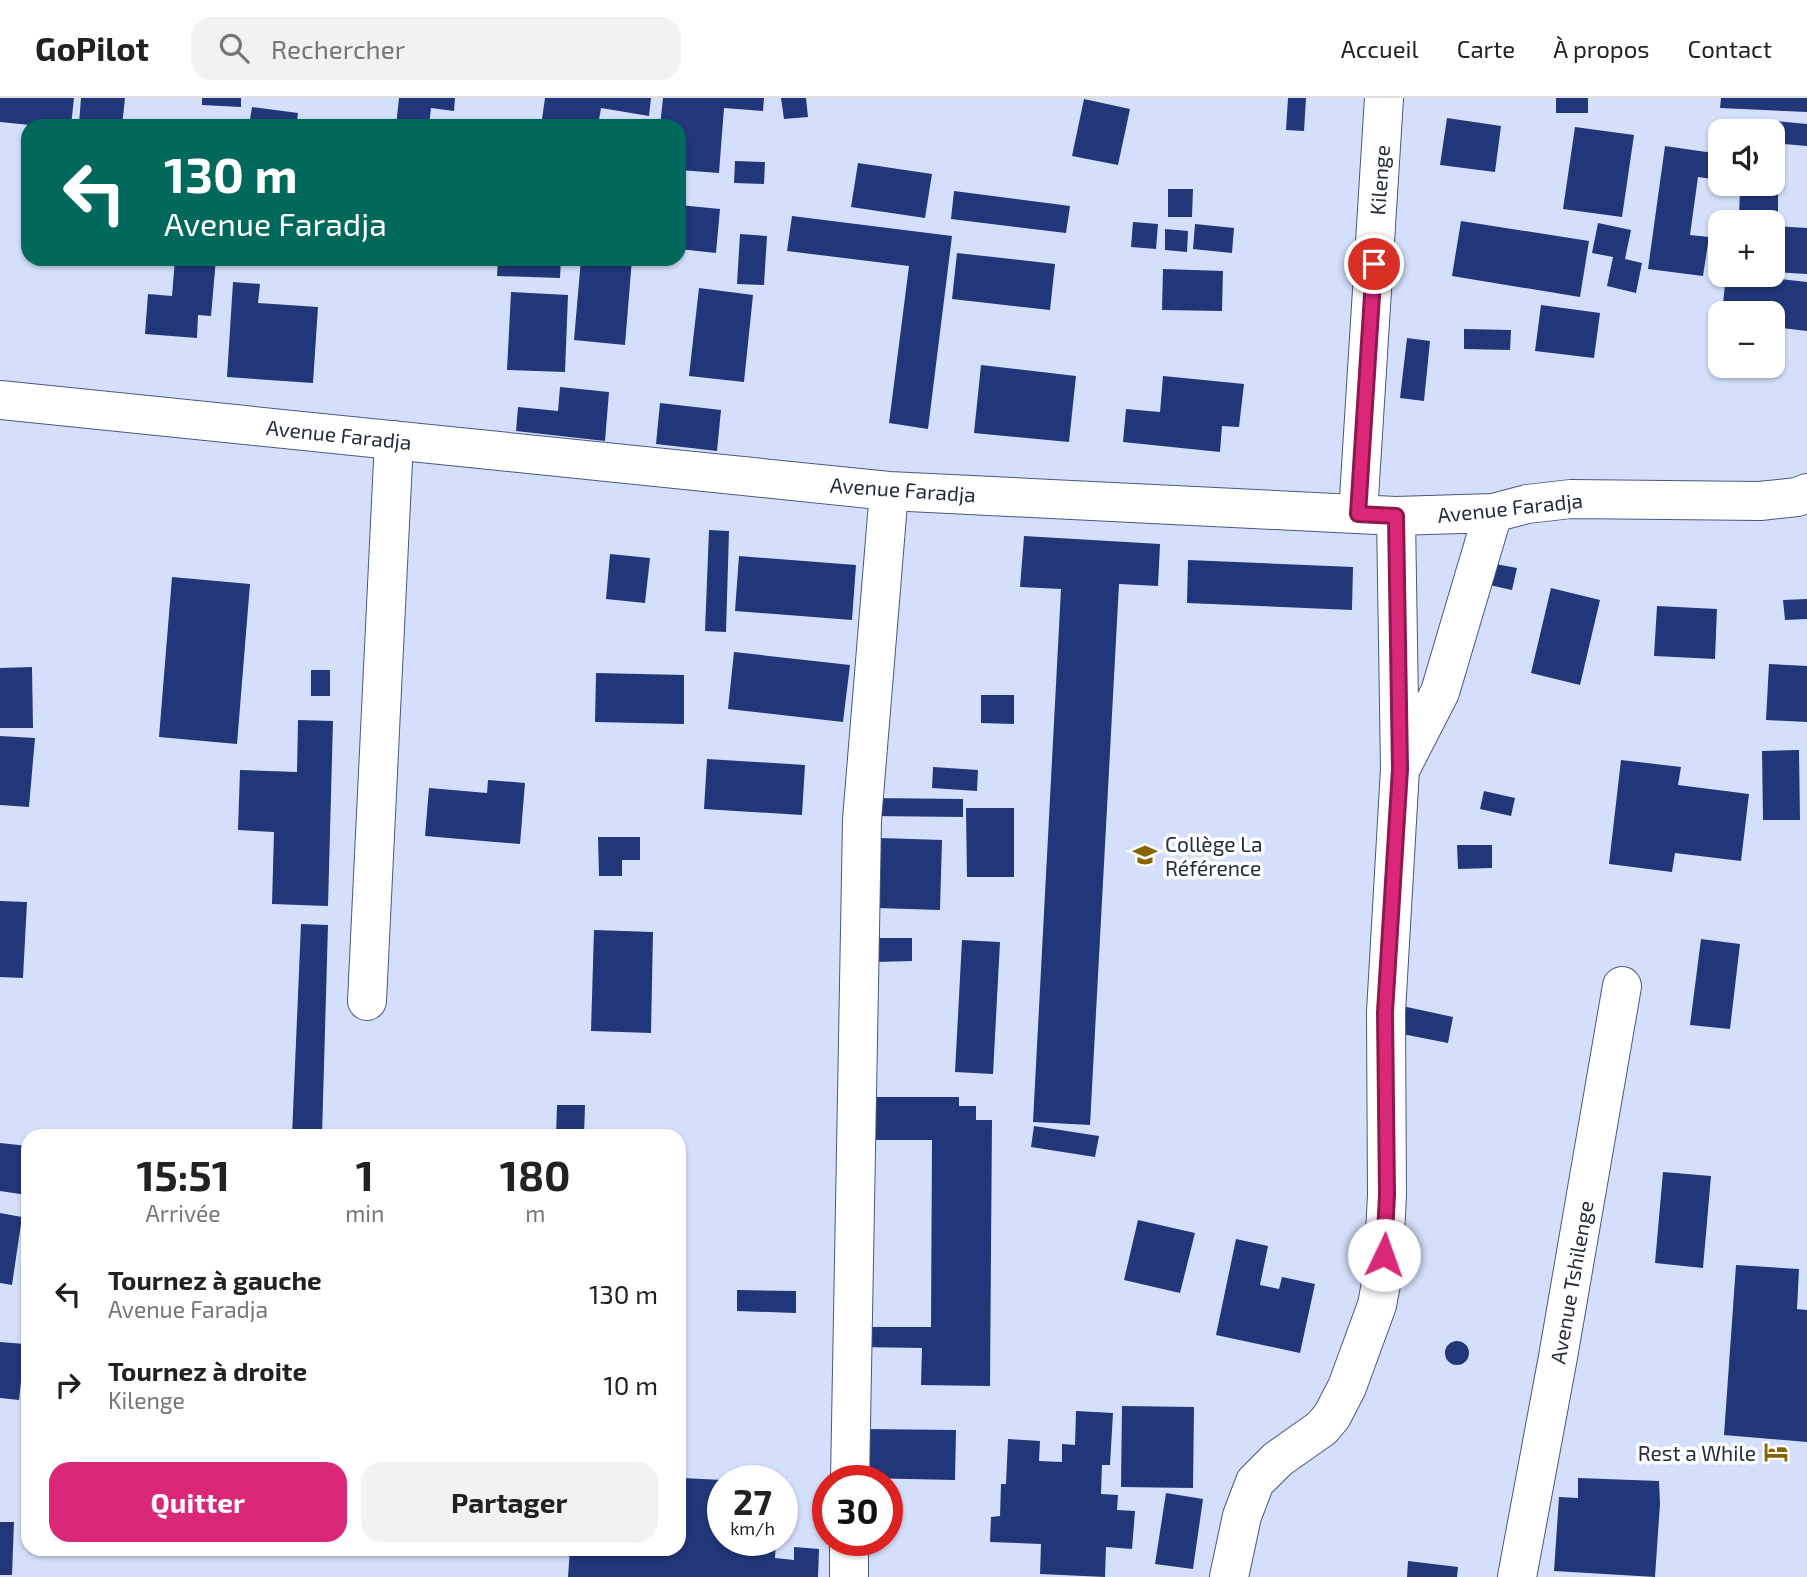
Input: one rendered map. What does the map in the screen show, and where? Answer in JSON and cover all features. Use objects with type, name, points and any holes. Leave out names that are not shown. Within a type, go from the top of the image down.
[{"type":"street","name":"Kilenge","points":[[1358,514],[1384,98]]},
{"type":"street","name":"Avenue Faradja","points":[[0,400],[889,491],[1396,516],[1493,513],[1527,504],[1571,499],[1760,501],[1797,497],[1807,493]]},
{"type":"street","points":[[367,1001],[394,440]]},
{"type":"street","points":[[850,1465],[862,820],[889,491]]},
{"type":"street","points":[[1400,769],[1440,692],[1493,513]]},
{"type":"street","points":[[1229,1577],[1242,1516],[1255,1482],[1278,1459],[1322,1428],[1332,1416],[1359,1359],[1377,1305],[1383,1273],[1387,1195],[1385,1012],[1400,769],[1396,516]]},
{"type":"street","name":"Avenue Tshilenge","points":[[1517,1577],[1559,1357],[1622,986]]},
{"type":"street","points":[[849,1556],[849,1577]]},
{"type":"building","points":[[0,98],[74,98],[72,119],[21,119],[21,124],[0,122]]},
{"type":"building","points":[[81,98],[125,98],[123,119],[79,119]]},
{"type":"building","points":[[202,98],[241,98],[241,107],[202,105]]},
{"type":"building","points":[[399,98],[455,98],[454,111],[431,108],[430,119],[397,119]]},
{"type":"building","points":[[545,98],[651,98],[649,116],[601,108],[599,119],[542,119]]},
{"type":"building","points":[[663,98],[764,98],[763,111],[724,108],[719,173],[686,171],[686,119],[661,119]]},
{"type":"building","points":[[781,98],[806,98],[808,117],[784,119]]},
{"type":"building","points":[[1288,98],[1306,98],[1304,131],[1286,130]]},
{"type":"building","points":[[1556,98],[1588,98],[1588,113],[1556,113]]},
{"type":"building","points":[[1721,98],[1807,98],[1807,112],[1720,108]]},
{"type":"building","points":[[1084,99],[1130,109],[1118,165],[1072,156]]},
{"type":"building","points":[[252,107],[298,113],[297,119],[250,119]]},
{"type":"building","points":[[1447,118],[1501,126],[1495,172],[1440,165]]},
{"type":"building","points":[[1785,122],[1807,124],[1807,146],[1785,144]]},
{"type":"building","points":[[1575,127],[1634,135],[1622,217],[1563,209]]},
{"type":"building","points":[[1665,146],[1708,152],[1708,178],[1698,177],[1690,235],[1708,237],[1703,276],[1648,269]]},
{"type":"building","points":[[735,161],[765,162],[764,184],[734,183]]},
{"type":"building","points":[[858,163],[932,174],[925,218],[851,207]]},
{"type":"building","points":[[1168,189],[1193,189],[1192,217],[1168,217]]},
{"type":"building","points":[[954,191],[1070,206],[1066,233],[951,219]]},
{"type":"building","points":[[1740,196],[1778,196],[1778,210],[1739,210]]},
{"type":"building","points":[[686,206],[720,209],[716,253],[686,250]]},
{"type":"building","points":[[792,216],[952,236],[928,429],[889,423],[909,266],[787,251]]},
{"type":"building","points":[[1461,221],[1589,241],[1580,297],[1452,276]]},
{"type":"building","points":[[1133,222],[1158,224],[1156,249],[1131,247]]},
{"type":"building","points":[[1598,223],[1631,230],[1625,259],[1642,263],[1636,293],[1607,286],[1613,257],[1592,253]]},
{"type":"building","points":[[1195,224],[1234,228],[1232,253],[1193,249]]},
{"type":"building","points":[[1785,227],[1807,228],[1807,274],[1785,273]]},
{"type":"building","points":[[1165,229],[1188,231],[1187,252],[1165,250]]},
{"type":"building","points":[[740,234],[767,236],[764,285],[737,284]]},
{"type":"building","points":[[957,253],[1055,264],[1050,310],[952,299]]},
{"type":"building","points":[[174,266],[215,266],[211,316],[198,315],[197,338],[145,334],[148,294],[172,296]]},
{"type":"building","points":[[498,266],[561,266],[560,278],[497,276]]},
{"type":"building","points":[[580,266],[631,266],[625,345],[574,340]]},
{"type":"building","points":[[1163,269],[1223,271],[1222,311],[1162,310]]},
{"type":"building","points":[[1785,279],[1807,282],[1807,331],[1785,328],[1785,301],[1723,301],[1725,287],[1785,287]]},
{"type":"building","points":[[233,282],[260,284],[258,303],[318,307],[313,383],[227,377]]},
{"type":"building","points":[[699,288],[753,295],[744,382],[689,376]]},
{"type":"building","points":[[511,292],[568,295],[565,372],[507,370]]},
{"type":"building","points":[[1541,305],[1600,313],[1594,358],[1535,351]]},
{"type":"building","points":[[1464,329],[1511,330],[1510,350],[1464,349]]},
{"type":"building","points":[[1407,338],[1430,341],[1424,401],[1400,398]]},
{"type":"building","points":[[981,365],[1076,376],[1069,442],[974,433]]},
{"type":"building","points":[[1163,376],[1244,384],[1239,427],[1222,426],[1220,452],[1123,442],[1126,409],[1160,412]]},
{"type":"building","points":[[560,387],[609,392],[605,441],[516,431],[518,407],[558,411]]},
{"type":"building","points":[[660,403],[721,410],[717,451],[656,444]]},
{"type":"building","points":[[709,530],[729,531],[726,632],[705,631]]},
{"type":"building","points":[[1024,536],[1160,544],[1158,586],[1119,584],[1090,1125],[1033,1122],[1061,589],[1020,587]]},
{"type":"building","points":[[610,554],[650,558],[645,603],[606,599]]},
{"type":"building","points":[[739,556],[856,565],[852,620],[735,611]]},
{"type":"building","points":[[1188,560],[1353,567],[1352,610],[1187,603]]},
{"type":"building","points":[[1490,563],[1517,568],[1512,590],[1485,584]]},
{"type":"building","points":[[172,577],[250,584],[237,744],[159,737]]},
{"type":"building","points":[[1551,588],[1600,600],[1580,685],[1531,673]]},
{"type":"building","points":[[1807,599],[1807,619],[1785,620],[1783,600]]},
{"type":"building","points":[[1657,606],[1717,609],[1715,659],[1654,656]]},
{"type":"building","points":[[734,652],[850,665],[843,722],[728,709]]},
{"type":"building","points":[[1769,664],[1807,666],[1807,722],[1766,720]]},
{"type":"building","points":[[32,667],[33,728],[0,728],[0,668]]},
{"type":"building","points":[[311,670],[330,670],[330,696],[311,696]]},
{"type":"building","points":[[596,673],[684,675],[684,724],[595,722]]},
{"type":"building","points":[[981,695],[1014,695],[1014,724],[981,723]]},
{"type":"building","points":[[298,720],[333,721],[328,906],[272,904],[274,832],[238,830],[240,770],[297,772]]},
{"type":"building","points":[[0,736],[35,738],[29,807],[0,805]]},
{"type":"building","points":[[1799,750],[1800,820],[1763,820],[1762,751]]},
{"type":"building","points":[[707,759],[805,765],[802,815],[704,809]]},
{"type":"building","points":[[1621,760],[1681,767],[1678,785],[1749,794],[1741,861],[1675,853],[1672,872],[1609,864]]},
{"type":"building","points":[[933,767],[978,770],[977,791],[932,788]]},
{"type":"building","points":[[488,780],[525,783],[520,844],[425,836],[429,788],[487,793]]},
{"type":"building","points":[[1484,791],[1515,798],[1511,816],[1480,809]]},
{"type":"building","points":[[870,798],[963,799],[963,817],[869,816]]},
{"type":"building","points":[[966,808],[1014,808],[1014,877],[967,877]]},
{"type":"building","points":[[598,837],[640,837],[640,860],[622,860],[622,876],[599,876]]},
{"type":"building","points":[[879,838],[942,840],[940,910],[877,908]]},
{"type":"building","points":[[1457,845],[1492,845],[1492,868],[1458,869]]},
{"type":"building","points":[[0,901],[27,902],[23,978],[0,977]]},
{"type":"building","points":[[301,924],[328,925],[322,1129],[292,1129]]},
{"type":"building","points":[[594,930],[653,932],[651,1033],[591,1031]]},
{"type":"building","points":[[874,938],[912,938],[912,961],[875,962]]},
{"type":"building","points":[[1701,939],[1740,944],[1730,1029],[1690,1025]]},
{"type":"building","points":[[962,940],[1000,942],[993,1074],[955,1072]]},
{"type":"building","points":[[1393,1004],[1453,1017],[1448,1043],[1387,1031]]},
{"type":"building","points":[[860,1097],[959,1097],[959,1106],[976,1106],[976,1120],[992,1120],[990,1386],[921,1385],[922,1348],[858,1347],[858,1327],[931,1327],[932,1140],[860,1140]]},
{"type":"building","points":[[557,1105],[585,1105],[584,1129],[556,1129]]},
{"type":"building","points":[[1034,1126],[1099,1136],[1095,1157],[1031,1147]]},
{"type":"building","points":[[0,1143],[21,1145],[21,1194],[0,1191]]},
{"type":"building","points":[[1663,1172],[1711,1176],[1703,1268],[1655,1263]]},
{"type":"building","points":[[0,1213],[21,1217],[21,1224],[12,1285],[0,1283]]},
{"type":"building","points":[[1138,1220],[1195,1233],[1180,1293],[1124,1280]]},
{"type":"building","points":[[1236,1239],[1268,1246],[1260,1285],[1279,1289],[1282,1277],[1315,1284],[1300,1353],[1216,1335]]},
{"type":"building","points":[[1736,1265],[1799,1269],[1797,1309],[1807,1310],[1807,1442],[1724,1435]]},
{"type":"building","points":[[737,1290],[796,1291],[796,1313],[737,1311]]},
{"type":"building","points":[[1457,1341],[1468,1348],[1469,1353],[1462,1364],[1457,1365],[1446,1358],[1445,1353],[1452,1342]]},
{"type":"building","points":[[0,1342],[21,1344],[19,1400],[0,1398]]},
{"type":"building","points":[[1122,1406],[1194,1407],[1193,1488],[1121,1487]]},
{"type":"building","points":[[1076,1411],[1113,1413],[1110,1465],[1102,1465],[1101,1494],[1118,1495],[1117,1510],[1135,1511],[1132,1549],[1106,1547],[1105,1577],[1040,1574],[1041,1544],[990,1542],[991,1517],[1000,1516],[1001,1484],[1006,1484],[1008,1439],[1040,1441],[1039,1461],[1062,1462],[1062,1444],[1075,1445]]},
{"type":"building","points":[[862,1429],[956,1430],[955,1480],[903,1479],[903,1465],[861,1465]]},
{"type":"building","points":[[686,1478],[707,1479],[707,1556],[775,1556],[794,1560],[794,1556],[798,1556],[798,1547],[812,1548],[812,1556],[819,1556],[818,1577],[568,1577],[570,1556],[686,1556]]},
{"type":"building","points":[[1578,1478],[1659,1481],[1655,1577],[1554,1571],[1559,1497],[1578,1498]]},
{"type":"building","points":[[1166,1493],[1203,1499],[1193,1569],[1155,1564]]},
{"type":"building","points":[[0,1522],[14,1522],[12,1575],[0,1575]]},
{"type":"building","points":[[1408,1561],[1458,1567],[1457,1577],[1407,1577]]},
{"type":"place","name":"Collège La Référence","points":[[1145,855]]},
{"type":"place","name":"Rest a While","points":[[1776,1452]]},
{"type":"route","points":[[1374,264],[1358,514],[1396,516],[1400,769],[1385,1012],[1387,1195],[1384,1255]]}]
